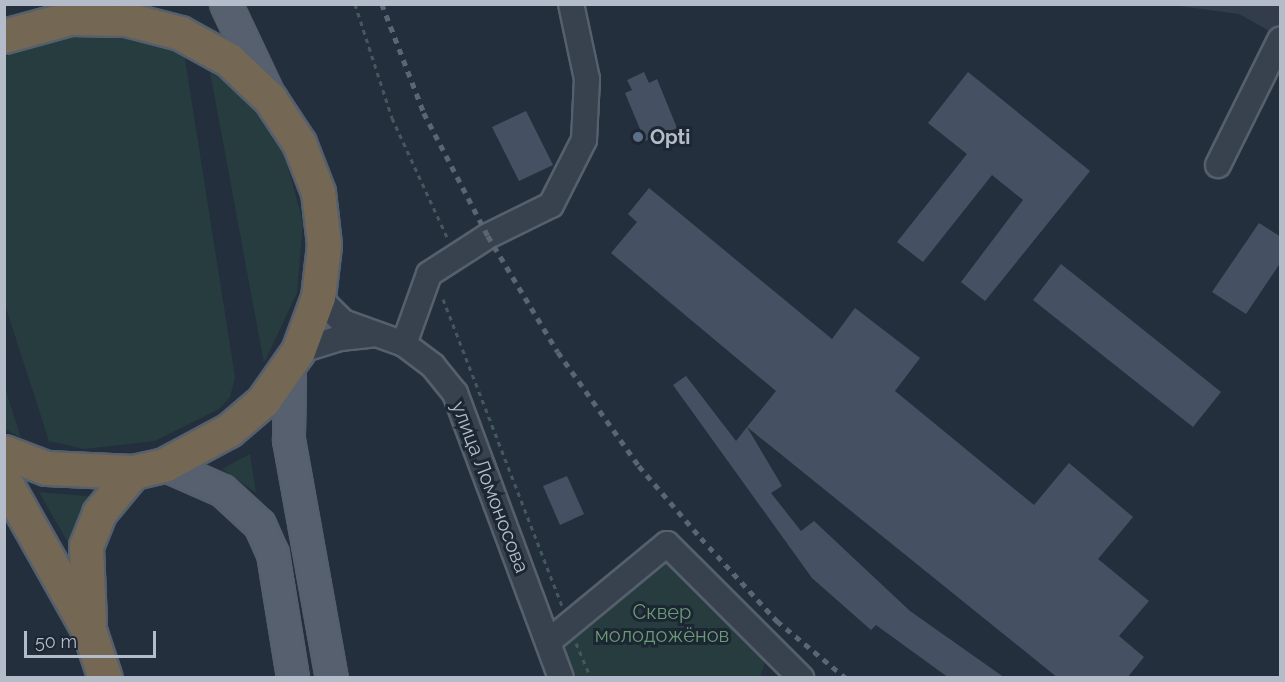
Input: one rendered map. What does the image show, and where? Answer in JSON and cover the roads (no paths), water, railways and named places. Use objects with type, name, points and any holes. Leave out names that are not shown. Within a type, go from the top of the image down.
[{"type":"highway","points":[[4,36],[65,15]]},
{"type":"highway","points":[[4,17],[65,15],[126,19],[180,33],[230,60],[270,99],[299,143],[318,192],[324,245],[318,297],[294,358],[263,401],[229,430],[149,469],[99,513],[86,546],[90,633]]},
{"type":"highway","points":[[4,452],[46,468],[149,469]]},
{"type":"highway","points":[[4,480],[90,633],[105,678]]},
{"type":"main road","points":[[226,4],[270,99]]},
{"type":"main road","points":[[294,358],[289,440],[306,554],[332,678]]},
{"type":"main road","points":[[149,469],[223,491],[242,504],[273,554],[293,678]]},
{"type":"street","points":[[404,344],[429,274],[457,255],[551,205],[585,140],[587,79],[571,4]]},
{"type":"street","points":[[1218,165],[1281,40]]},
{"type":"street","name":"улица Ломоносова","points":[[318,297],[343,322],[404,344],[433,366],[455,393],[561,678]]},
{"type":"street","points":[[294,358],[340,338],[374,335]]},
{"type":"street","points":[[548,642],[667,544],[785,673]]},
{"type":"railway","points":[[382,4],[424,113],[488,236],[558,352],[639,466],[701,538],[777,621],[846,678]]},
{"type":"place","name":"Opti","points":[[638,137]]},
{"type":"park label","name":"Сквер молодожёнов","points":[[662,624]]}]
